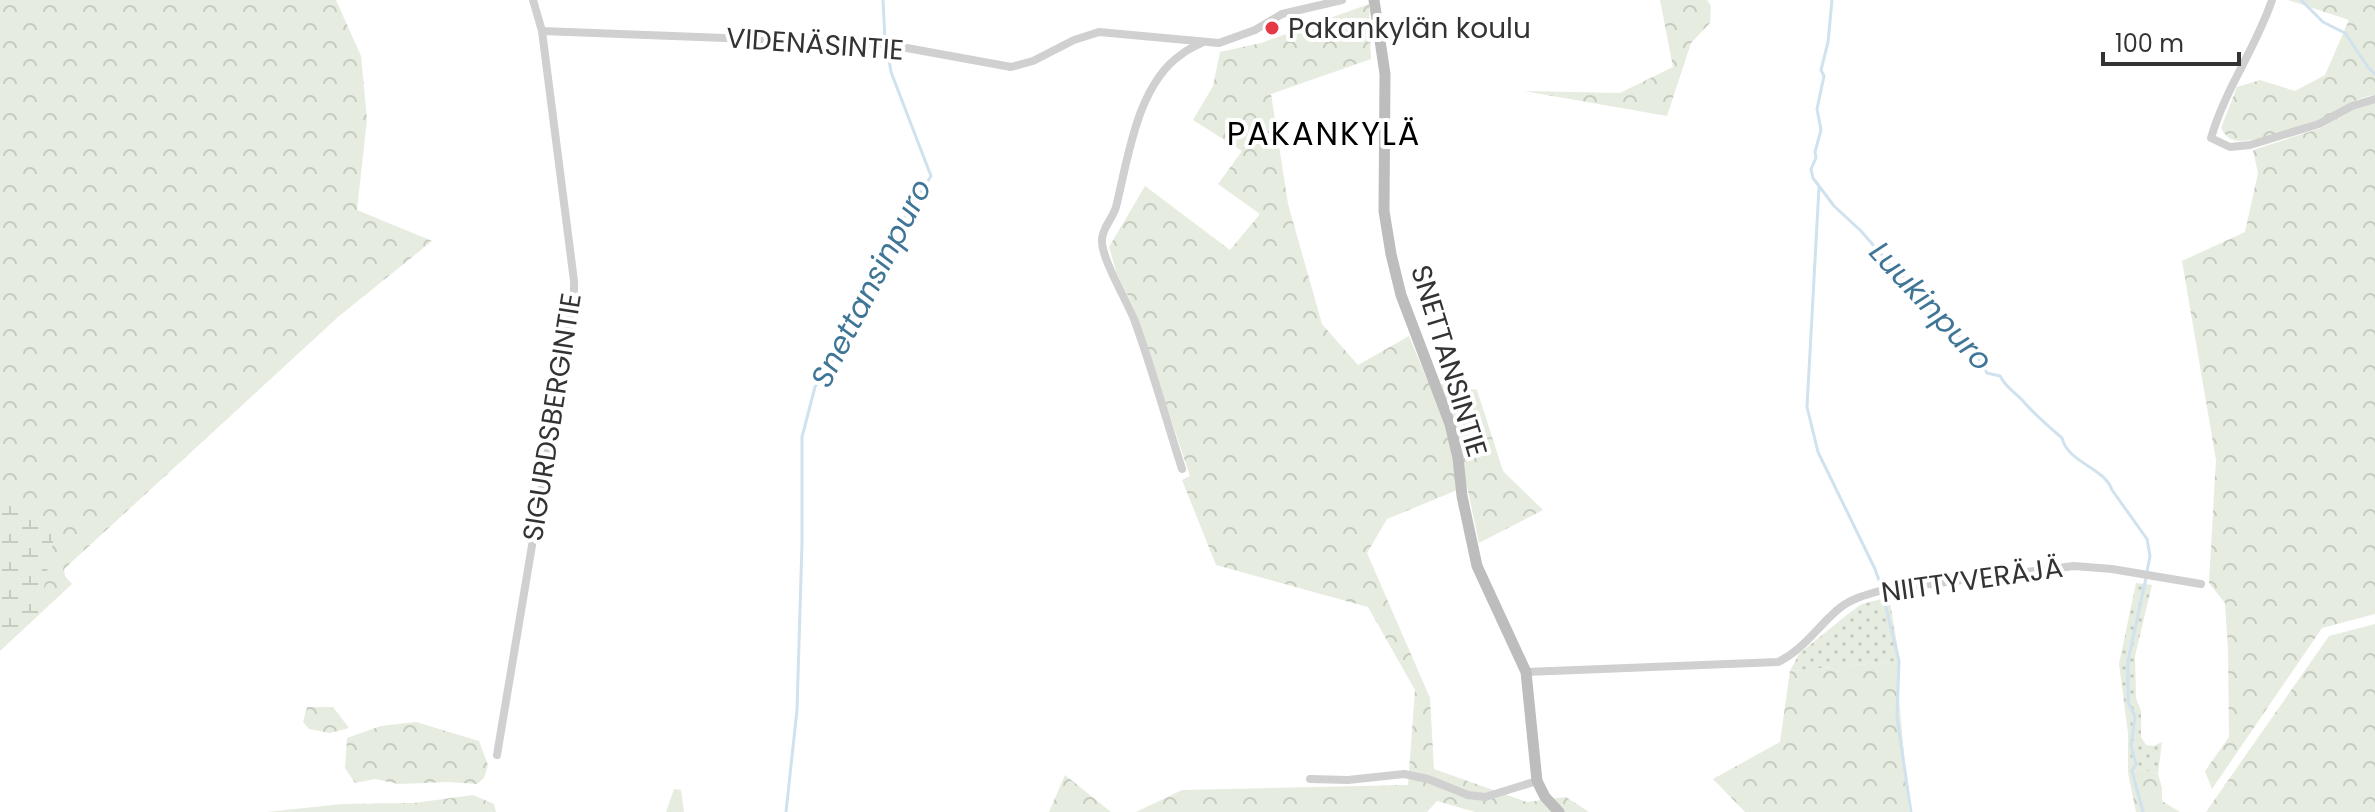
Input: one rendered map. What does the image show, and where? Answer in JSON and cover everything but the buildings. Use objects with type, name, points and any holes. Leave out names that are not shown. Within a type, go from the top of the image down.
[{"type":"street","points":[[533,0],[542,31]]},
{"type":"street","name":"VIDENÄSINTIE","points":[[542,31],[885,44],[1011,67],[1033,61],[1074,40],[1099,32],[1219,43],[1255,30],[1282,14],[1342,0]]},
{"type":"street","name":"SNETTANSINTIE","points":[[1374,0],[1385,74],[1384,211],[1391,254],[1401,295],[1450,424],[1477,566],[1526,672],[1537,781],[1545,797],[1559,812]]},
{"type":"street","points":[[2272,0],[2254,43],[2218,112],[2211,138],[2230,147],[2250,145],[2319,124],[2352,106],[2375,99]]},
{"type":"street","name":"SIGURDSBERGINTIE","points":[[497,755],[574,294],[573,265],[542,31]]},
{"type":"street","points":[[1182,469],[1134,319],[1101,241],[1114,213],[1139,116],[1148,97],[1164,71],[1180,54],[1204,42]]},
{"type":"street","name":"NIITTYVERÄJÄ","points":[[1526,672],[1778,662],[1796,650],[1842,606],[1883,590],[2074,566],[2201,584]]},
{"type":"street","points":[[1310,779],[1348,780],[1404,774],[1428,779],[1468,795],[1485,797],[1537,781]]},
{"type":"green space","points":[[0,0],[336,0],[361,56],[367,119],[357,210],[432,241],[338,317],[64,569],[65,576],[72,584],[0,651]]},
{"type":"green space","points":[[1660,0],[1707,0],[1711,6],[1710,23],[1691,43],[1667,116],[1524,91],[1620,93],[1673,67]]},
{"type":"green space","points":[[2288,0],[2375,0],[2375,95],[2289,131],[2251,140],[2232,139],[2221,128],[2237,87],[2260,80],[2295,91],[2325,75],[2349,20]]},
{"type":"green space","points":[[1369,4],[1371,59],[1271,94],[1288,204],[1322,324],[1358,365],[1409,336],[1428,382],[1477,390],[1503,471],[1543,510],[1479,543],[1467,486],[1387,519],[1367,553],[1430,698],[1434,769],[1527,802],[1566,797],[1589,812],[1475,812],[1437,801],[1427,812],[1136,812],[1182,790],[1408,785],[1415,690],[1368,607],[1216,565],[1182,480],[1190,476],[1134,308],[1117,274],[1109,247],[1145,186],[1230,250],[1260,214],[1218,184],[1242,151],[1193,120],[1213,86],[1220,52],[1261,43]]},
{"type":"green space","points":[[2375,103],[2375,614],[2322,628],[2212,789],[2205,771],[2229,737],[2228,650],[2225,603],[2209,583],[2216,460],[2182,261],[2245,232],[2258,173],[2253,150],[2321,128],[2354,109]]},
{"type":"green space","points":[[0,493],[14,500],[54,537],[39,612],[0,650]]},
{"type":"green space","points":[[2136,583],[2152,585],[2135,656],[2136,698],[2141,711],[2141,737],[2146,745],[2154,746],[2162,742],[2158,774],[2140,769],[2128,773],[2128,733],[2119,664]]},
{"type":"green space","points":[[1889,597],[1900,661],[1790,671],[1799,654],[1848,614],[1862,604]]},
{"type":"green space","points":[[2375,624],[2375,812],[2206,812],[2329,636]]},
{"type":"green space","points":[[1900,661],[1898,687],[1909,812],[1745,812],[1713,779],[1780,742],[1790,671]]},
{"type":"green space","points":[[307,707],[333,707],[349,728],[330,733],[309,729],[303,722]]},
{"type":"green space","points":[[416,722],[479,741],[488,765],[484,778],[477,784],[398,784],[375,779],[355,783],[345,768],[347,738],[381,726]]},
{"type":"green space","points":[[2140,769],[2158,774],[2162,801],[2180,812],[2136,812],[2128,773]]},
{"type":"green space","points":[[1065,775],[1111,812],[1049,812]]},
{"type":"green space","points":[[674,789],[681,790],[684,812],[666,812]]},
{"type":"green space","points":[[473,795],[494,804],[496,812],[267,812],[342,804],[414,803]]},
{"type":"waterway","name":"Snettansinpuro","points":[[883,0],[885,40]]},
{"type":"waterway","name":"Luukinpuro","points":[[1832,0],[1828,42],[1821,70],[1824,76],[1817,109],[1821,130],[1811,169],[1813,178],[1834,206],[1913,286],[1930,309],[1936,315],[1943,316],[1987,373],[2000,376],[2062,438],[2071,453],[2108,482],[2147,539],[2150,556],[2147,572]]},
{"type":"waterway","points":[[2301,0],[2323,22],[2345,33],[2375,74]]},
{"type":"waterway","name":"Snettansinpuro","points":[[786,812],[797,710],[802,437],[815,387],[838,352],[872,269],[931,176],[891,72],[887,48]]},
{"type":"waterway","points":[[1819,187],[1807,407],[1818,452],[1881,586]]},
{"type":"waterway","name":"Luukinpuro","points":[[2143,812],[2132,771],[2136,764],[2131,746],[2135,716],[2128,702],[2128,661],[2146,578]]},
{"type":"waterway","points":[[1883,595],[1899,661],[1897,717],[1911,812]]},
{"type":"place","name":"Pakankylän koulu","points":[[1272,28]]},
{"type":"district","name":"PAKANKYLÄ","points":[[1324,133]]}]
